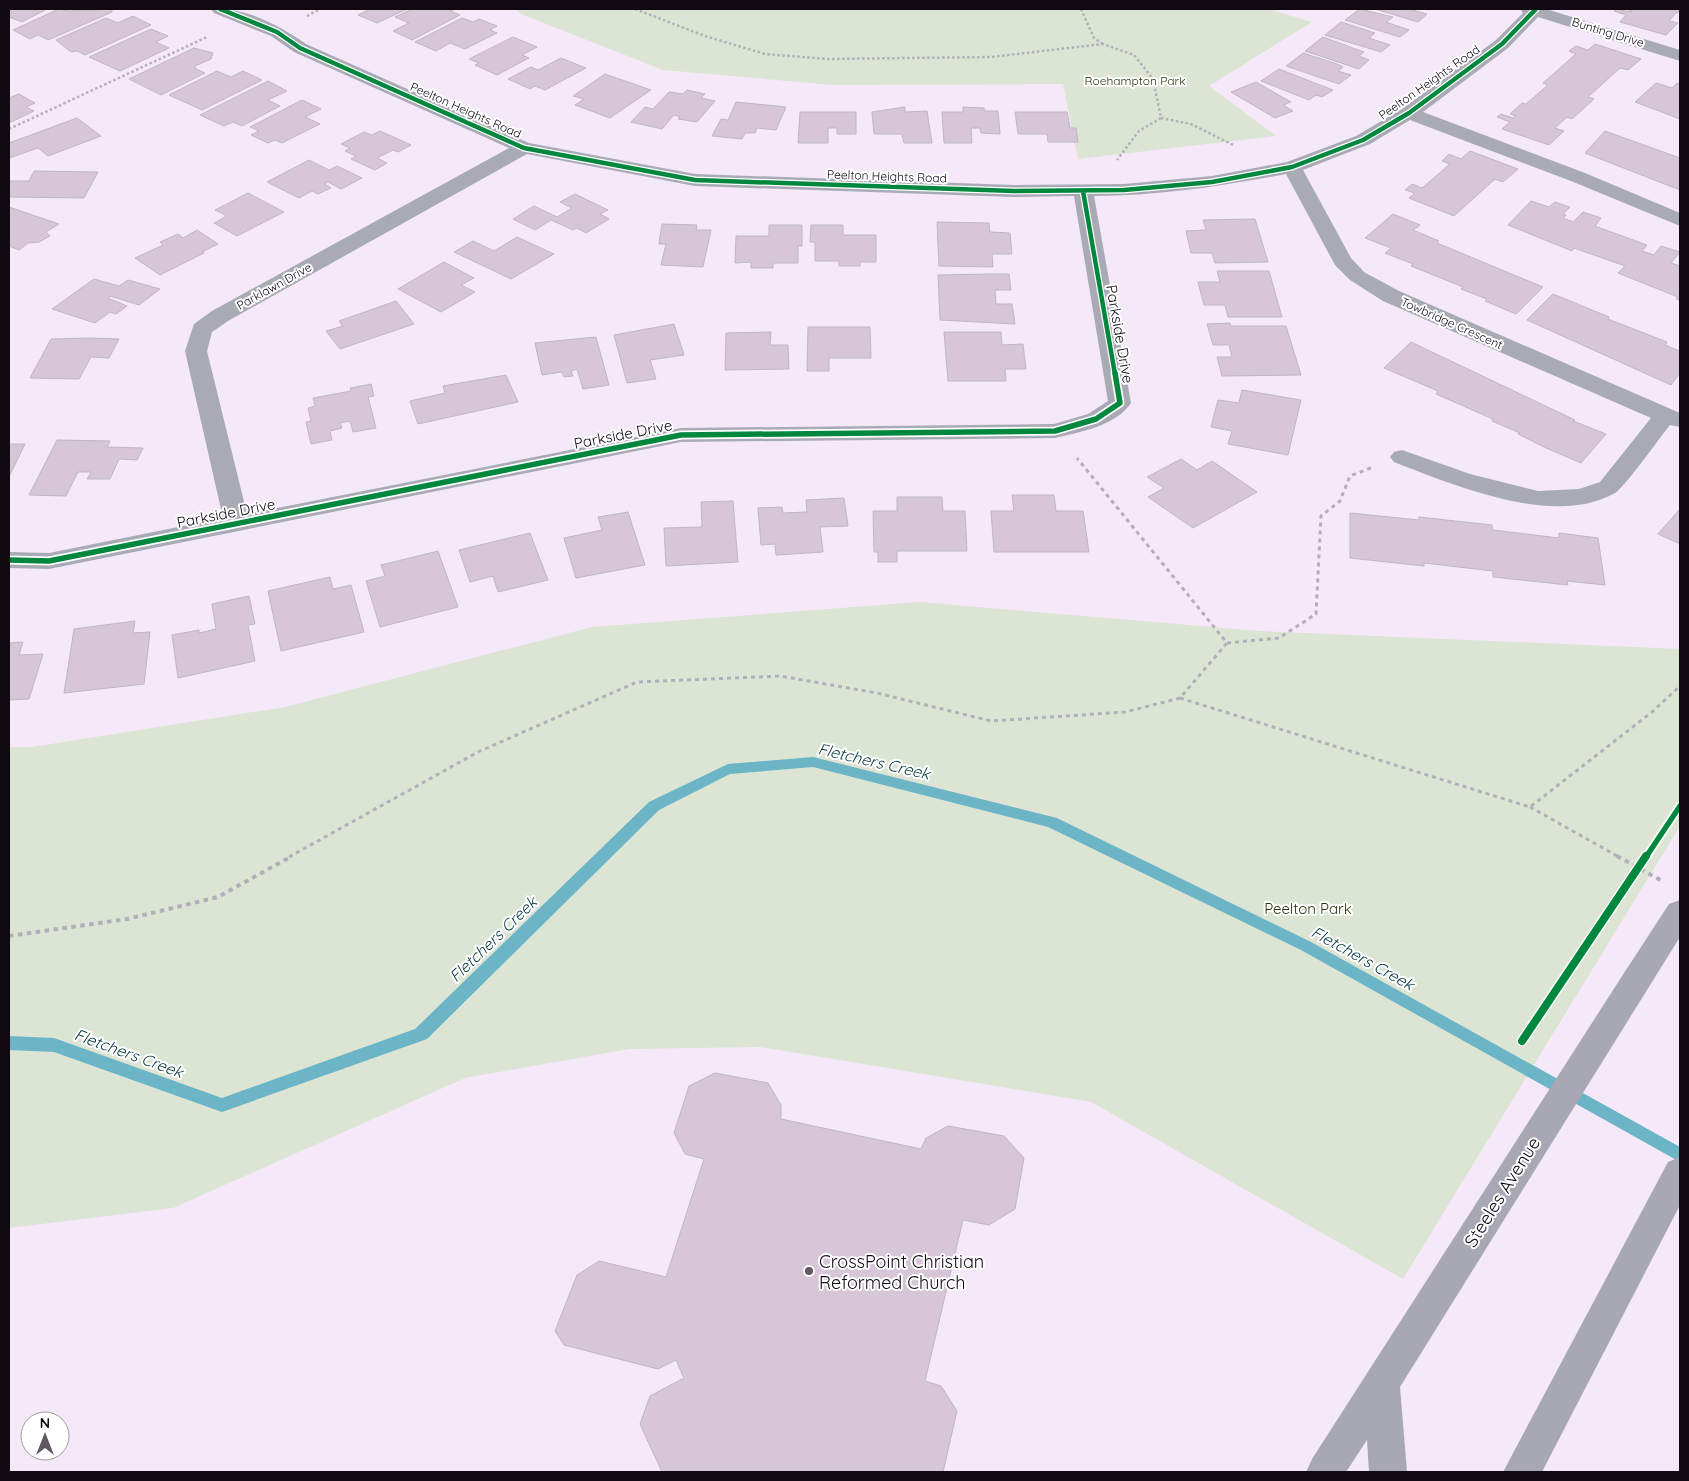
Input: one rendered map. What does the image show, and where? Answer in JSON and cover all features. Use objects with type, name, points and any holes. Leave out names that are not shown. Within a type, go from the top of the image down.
[{"type":"main road","name":"Steeles Avenue","points":[[1325,1472],[1382,1386],[1533,1141],[1680,912]]},
{"type":"main road","points":[[1522,1472],[1680,1172]]},
{"type":"main road","points":[[1382,1386],[1388,1472]]},
{"type":"street","name":"Peelton Heights Road","points":[[220,9],[277,32],[300,48],[524,148],[695,180],[1014,191],[1124,190],[1212,182],[1292,167],[1363,140],[1409,113],[1502,44],[1533,9]]},
{"type":"street","name":"Bunting Drive","points":[[1533,9],[1680,56]]},
{"type":"street","points":[[1409,113],[1578,178],[1680,220]]},
{"type":"street","name":"Parklawn Drive","points":[[237,524],[196,351],[202,329],[220,316],[524,148]]},
{"type":"street","name":"Towbridge Crescent","points":[[1292,167],[1342,261],[1357,276],[1391,296],[1673,418],[1608,487],[1582,497],[1538,499],[1462,479],[1402,457]]},
{"type":"street","name":"Parkside Drive","points":[[9,560],[49,561],[681,435],[1056,431],[1096,419],[1120,403],[1082,191]]},
{"type":"path","points":[[635,9],[705,36],[765,54],[827,59],[991,57],[1103,44]]},
{"type":"path","points":[[1081,9],[1094,38],[1103,44],[1134,55],[1153,79],[1161,118]]},
{"type":"path","points":[[9,129],[210,36]]},
{"type":"path","points":[[1124,190],[1116,162],[1139,131],[1161,118],[1191,124],[1224,138],[1247,153],[1265,172]]},
{"type":"path","points":[[1056,431],[1227,643]]},
{"type":"path","points":[[1180,698],[1227,643],[1279,638],[1316,614],[1321,516],[1340,501],[1350,476],[1402,457]]},
{"type":"path","points":[[9,936],[126,919],[218,897],[478,752],[637,682],[780,676],[877,693],[991,721],[1125,712],[1180,698],[1530,806],[1664,882]]},
{"type":"path","points":[[1530,806],[1652,712],[1680,686]]},
{"type":"green space","name":"Roehampton Park","points":[[516,9],[1268,9],[1312,22],[1209,86],[1276,136],[1078,159],[1063,84],[834,85],[663,70],[521,14]]},
{"type":"green space","name":"Peelton Park","points":[[920,602],[1259,631],[1680,649],[1680,826],[1403,1279],[1091,1102],[760,1047],[629,1049],[465,1078],[173,1208],[9,1228],[9,747],[32,747],[285,707],[592,627]]},
{"type":"building","points":[[9,9],[47,9],[22,22],[9,17]]},
{"type":"building","points":[[59,9],[69,11],[112,9],[112,12],[48,40],[38,35],[30,39],[13,30]]},
{"type":"building","points":[[370,9],[407,9],[377,23],[358,15]]},
{"type":"building","points":[[412,9],[456,9],[450,11],[460,15],[412,40],[393,31],[409,23],[395,17]]},
{"type":"building","points":[[1360,9],[1393,17],[1386,22],[1409,30],[1400,37],[1345,20]]},
{"type":"building","points":[[1375,9],[1409,9],[1427,14],[1418,22]]},
{"type":"building","points":[[1617,9],[1630,12],[1632,11],[1625,9],[1680,9],[1680,13],[1677,12],[1669,21],[1678,23],[1666,35],[1620,22],[1626,15],[1614,11]]},
{"type":"building","points":[[133,16],[151,25],[85,55],[77,51],[71,52],[56,40],[106,18],[118,23]]},
{"type":"building","points":[[462,18],[473,22],[479,19],[497,26],[490,30],[497,33],[465,49],[450,43],[436,51],[415,42]]},
{"type":"building","points":[[1341,22],[1375,33],[1369,38],[1390,45],[1381,52],[1325,35]]},
{"type":"building","points":[[151,29],[168,36],[156,42],[169,48],[120,71],[89,57]]},
{"type":"building","points":[[513,37],[537,47],[522,55],[529,58],[497,75],[475,65],[479,63],[469,59]]},
{"type":"building","points":[[1323,37],[1364,52],[1359,56],[1369,60],[1359,69],[1305,51]]},
{"type":"building","points":[[1595,44],[1641,59],[1628,70],[1620,68],[1588,97],[1594,99],[1572,119],[1567,117],[1555,128],[1564,131],[1549,145],[1502,129],[1510,122],[1497,117],[1501,114],[1513,118],[1516,116],[1510,114],[1522,103],[1526,104],[1548,85],[1543,83],[1576,54],[1569,51],[1576,46],[1588,50]]},
{"type":"building","points":[[194,48],[213,53],[211,59],[195,66],[196,69],[205,73],[161,95],[129,79]]},
{"type":"building","points":[[1303,53],[1337,64],[1343,67],[1338,71],[1351,75],[1339,84],[1286,66]]},
{"type":"building","points":[[561,58],[586,68],[545,90],[535,86],[530,89],[508,79],[531,67],[538,70]]},
{"type":"building","points":[[1279,69],[1333,90],[1322,97],[1316,95],[1309,100],[1261,81]]},
{"type":"building","points":[[217,71],[231,77],[243,71],[262,80],[202,110],[169,95]]},
{"type":"building","points":[[605,74],[651,90],[610,118],[575,105],[584,99],[573,96]]},
{"type":"building","points":[[268,81],[287,91],[268,100],[280,106],[242,126],[233,122],[224,126],[200,115]]},
{"type":"building","points":[[1256,82],[1291,102],[1283,105],[1293,111],[1275,118],[1231,92]]},
{"type":"building","points":[[1656,83],[1672,88],[1677,83],[1680,84],[1680,119],[1635,102]]},
{"type":"building","points":[[687,90],[705,94],[701,98],[715,101],[697,122],[678,119],[680,117],[674,115],[662,129],[631,122],[645,107],[653,109],[669,92],[683,94]]},
{"type":"building","points":[[19,94],[35,103],[26,107],[34,111],[9,123],[9,98]]},
{"type":"building","points":[[302,100],[321,109],[305,117],[320,124],[282,143],[275,140],[268,143],[251,135],[259,131],[250,127]]},
{"type":"building","points":[[736,102],[786,107],[776,130],[757,128],[755,133],[745,133],[742,139],[712,136],[721,119],[728,120]]},
{"type":"building","points":[[905,107],[905,112],[927,111],[932,143],[904,143],[902,134],[874,134],[872,112]]},
{"type":"building","points":[[963,107],[984,108],[984,111],[998,111],[1000,134],[981,133],[980,128],[971,128],[972,143],[944,143],[942,112],[963,112]]},
{"type":"building","points":[[800,112],[856,112],[856,134],[837,134],[837,128],[828,128],[828,143],[798,143]]},
{"type":"building","points":[[1015,112],[1067,112],[1070,128],[1076,128],[1078,142],[1048,142],[1047,134],[1018,134]]},
{"type":"building","points":[[77,118],[101,136],[48,156],[38,148],[9,158],[9,143]]},
{"type":"building","points":[[380,131],[411,145],[398,152],[393,150],[377,158],[387,163],[375,170],[351,159],[356,156],[345,151],[350,148],[341,144],[364,132],[372,135]]},
{"type":"building","points":[[1605,131],[1680,158],[1680,190],[1585,153]]},
{"type":"building","points":[[1470,151],[1518,169],[1503,182],[1495,179],[1454,216],[1409,198],[1415,193],[1405,190],[1412,184],[1422,188],[1450,164],[1442,161],[1449,154],[1461,159]]},
{"type":"building","points":[[309,160],[329,170],[337,166],[362,178],[341,189],[328,182],[324,184],[331,188],[318,194],[312,191],[299,198],[267,182]]},
{"type":"building","points":[[34,171],[98,172],[84,198],[9,197],[10,181],[29,181]]},
{"type":"building","points":[[248,193],[284,212],[237,236],[214,223],[227,216],[215,210]]},
{"type":"building","points":[[575,194],[608,210],[600,214],[609,219],[586,233],[577,228],[573,230],[551,220],[535,230],[513,219],[534,206],[557,217],[572,208],[560,202]]},
{"type":"building","points":[[1531,201],[1549,207],[1555,202],[1570,207],[1563,214],[1566,215],[1563,218],[1573,222],[1583,212],[1601,218],[1595,226],[1647,245],[1642,251],[1654,255],[1661,246],[1680,252],[1671,263],[1680,266],[1680,300],[1676,299],[1678,297],[1618,273],[1625,266],[1574,248],[1572,251],[1508,225]]},
{"type":"building","points":[[9,207],[59,224],[46,232],[50,236],[39,242],[28,243],[19,250],[9,246]]},
{"type":"building","points":[[1393,214],[1420,225],[1413,230],[1439,241],[1437,243],[1543,287],[1516,314],[1485,301],[1487,299],[1461,289],[1463,287],[1411,266],[1413,264],[1385,253],[1391,248],[1365,238]]},
{"type":"building","points":[[1255,219],[1268,262],[1215,263],[1212,253],[1191,253],[1186,231],[1206,230],[1203,220]]},
{"type":"building","points":[[937,222],[989,223],[990,232],[1010,233],[1012,254],[992,254],[993,267],[939,266]]},
{"type":"building","points":[[662,224],[697,225],[696,230],[711,230],[703,267],[661,265],[666,244],[659,244]]},
{"type":"building","points":[[769,225],[802,225],[802,246],[798,246],[798,263],[773,263],[773,268],[751,268],[751,262],[735,263],[736,236],[769,236]]},
{"type":"building","points":[[811,225],[843,225],[843,235],[876,235],[876,262],[860,262],[860,266],[839,266],[839,261],[815,261],[815,242],[810,242]]},
{"type":"building","points":[[197,230],[218,244],[160,275],[135,258],[163,245],[160,242],[178,234],[183,238]]},
{"type":"building","points":[[517,237],[554,254],[511,279],[454,252],[473,241],[494,251]]},
{"type":"building","points":[[444,262],[474,278],[461,285],[475,292],[441,312],[398,289]]},
{"type":"building","points":[[1217,271],[1269,271],[1282,317],[1228,317],[1225,305],[1204,305],[1198,282],[1220,282]]},
{"type":"building","points":[[1009,274],[1011,290],[995,290],[996,304],[1012,304],[1015,324],[940,320],[938,275]]},
{"type":"building","points":[[94,279],[119,286],[128,280],[160,289],[139,305],[110,296],[108,298],[127,306],[116,314],[110,312],[95,323],[52,309]]},
{"type":"building","points":[[1553,294],[1609,317],[1608,319],[1667,342],[1665,345],[1680,351],[1680,373],[1671,385],[1527,320]]},
{"type":"building","points":[[396,301],[414,324],[340,349],[326,331],[343,326],[339,321]]},
{"type":"building","points":[[1230,323],[1231,326],[1286,326],[1301,375],[1222,376],[1217,357],[1232,357],[1229,345],[1213,345],[1207,324]]},
{"type":"building","points":[[674,324],[684,355],[650,360],[656,379],[627,383],[614,335]]},
{"type":"building","points":[[808,327],[870,327],[871,358],[829,358],[829,371],[807,371]]},
{"type":"building","points":[[771,332],[770,345],[788,345],[789,369],[725,370],[726,333]]},
{"type":"building","points":[[944,332],[1001,332],[1002,345],[1023,344],[1026,369],[1005,369],[1006,381],[948,381]]},
{"type":"building","points":[[596,337],[609,385],[583,389],[577,369],[571,371],[573,376],[564,377],[562,372],[542,375],[535,343]]},
{"type":"building","points":[[51,339],[119,339],[109,358],[91,357],[79,379],[30,378]]},
{"type":"building","points":[[1411,342],[1575,420],[1573,421],[1606,434],[1581,463],[1546,448],[1518,434],[1520,433],[1492,421],[1493,419],[1436,394],[1438,391],[1384,368]]},
{"type":"building","points":[[506,375],[518,402],[418,424],[410,401],[445,393],[443,386]]},
{"type":"building","points":[[371,384],[374,396],[368,397],[376,428],[353,432],[350,421],[340,423],[342,428],[330,431],[332,440],[311,444],[306,422],[311,421],[308,408],[315,406],[313,398],[351,391],[350,388]]},
{"type":"building","points":[[1242,390],[1301,400],[1288,455],[1228,444],[1232,431],[1211,427],[1218,400],[1239,403]]},
{"type":"building","points":[[57,440],[110,441],[107,447],[143,448],[137,460],[119,459],[110,479],[87,479],[91,472],[78,472],[66,496],[29,495]]},
{"type":"building","points":[[9,444],[25,444],[9,477]]},
{"type":"building","points":[[1181,459],[1197,470],[1212,461],[1257,492],[1193,528],[1148,497],[1164,488],[1147,477]]},
{"type":"building","points":[[1012,495],[1054,495],[1056,511],[1083,511],[1089,552],[994,552],[991,511],[1014,511]]},
{"type":"building","points":[[897,497],[942,497],[943,511],[965,511],[967,551],[897,551],[897,562],[878,562],[878,552],[874,552],[873,511],[897,511]]},
{"type":"building","points":[[844,498],[848,526],[820,527],[823,552],[776,555],[775,544],[761,545],[758,508],[782,507],[783,513],[807,512],[806,500]]},
{"type":"building","points":[[733,501],[738,562],[666,566],[664,528],[702,527],[701,502]]},
{"type":"building","points":[[1680,509],[1680,544],[1658,534]]},
{"type":"building","points":[[628,512],[645,565],[576,578],[564,538],[602,530],[598,517]]},
{"type":"building","points":[[1350,513],[1419,520],[1419,517],[1492,525],[1493,530],[1559,538],[1559,533],[1598,538],[1605,585],[1567,581],[1568,585],[1493,577],[1493,571],[1424,563],[1424,566],[1350,558]]},
{"type":"building","points":[[530,533],[548,580],[498,592],[493,576],[470,582],[459,550]]},
{"type":"building","points":[[438,551],[458,607],[380,627],[366,581],[385,576],[381,565]]},
{"type":"building","points":[[330,577],[333,589],[351,585],[364,632],[281,651],[268,591]]},
{"type":"building","points":[[249,596],[255,624],[248,625],[255,661],[178,678],[172,635],[199,630],[199,633],[216,629],[212,604]]},
{"type":"building","points":[[135,621],[133,633],[150,632],[144,684],[64,693],[74,629]]},
{"type":"building","points":[[23,642],[19,655],[43,654],[29,699],[9,700],[9,643]]},
{"type":"building","name":"CrossPoint Christian Reformed Church","points":[[715,1073],[768,1083],[781,1105],[781,1119],[921,1149],[926,1138],[948,1126],[1004,1136],[1024,1158],[1015,1209],[989,1225],[963,1220],[925,1381],[941,1386],[957,1411],[943,1472],[662,1472],[640,1424],[650,1396],[684,1378],[676,1360],[658,1369],[564,1345],[555,1331],[577,1275],[599,1261],[666,1277],[704,1159],[685,1154],[674,1133],[689,1086]]},
{"type":"waterway","name":"Fletchers Creek","points":[[9,1043],[54,1045],[222,1105],[421,1034],[654,806],[728,769],[813,762],[1052,822],[1306,946],[1680,1155]]},
{"type":"cycle path","points":[[220,9],[277,32],[300,48],[524,148],[695,180],[1014,191],[1124,190],[1212,182],[1292,167],[1363,140],[1409,113],[1502,44],[1536,9]]},
{"type":"cycle path","points":[[9,560],[49,561],[681,435],[1055,431],[1096,419],[1120,403],[1083,191]]},
{"type":"cycle path","points":[[1522,1041],[1680,806]]},
{"type":"place","name":"CrossPoint Christian Reformed Church","points":[[809,1271]]}]
